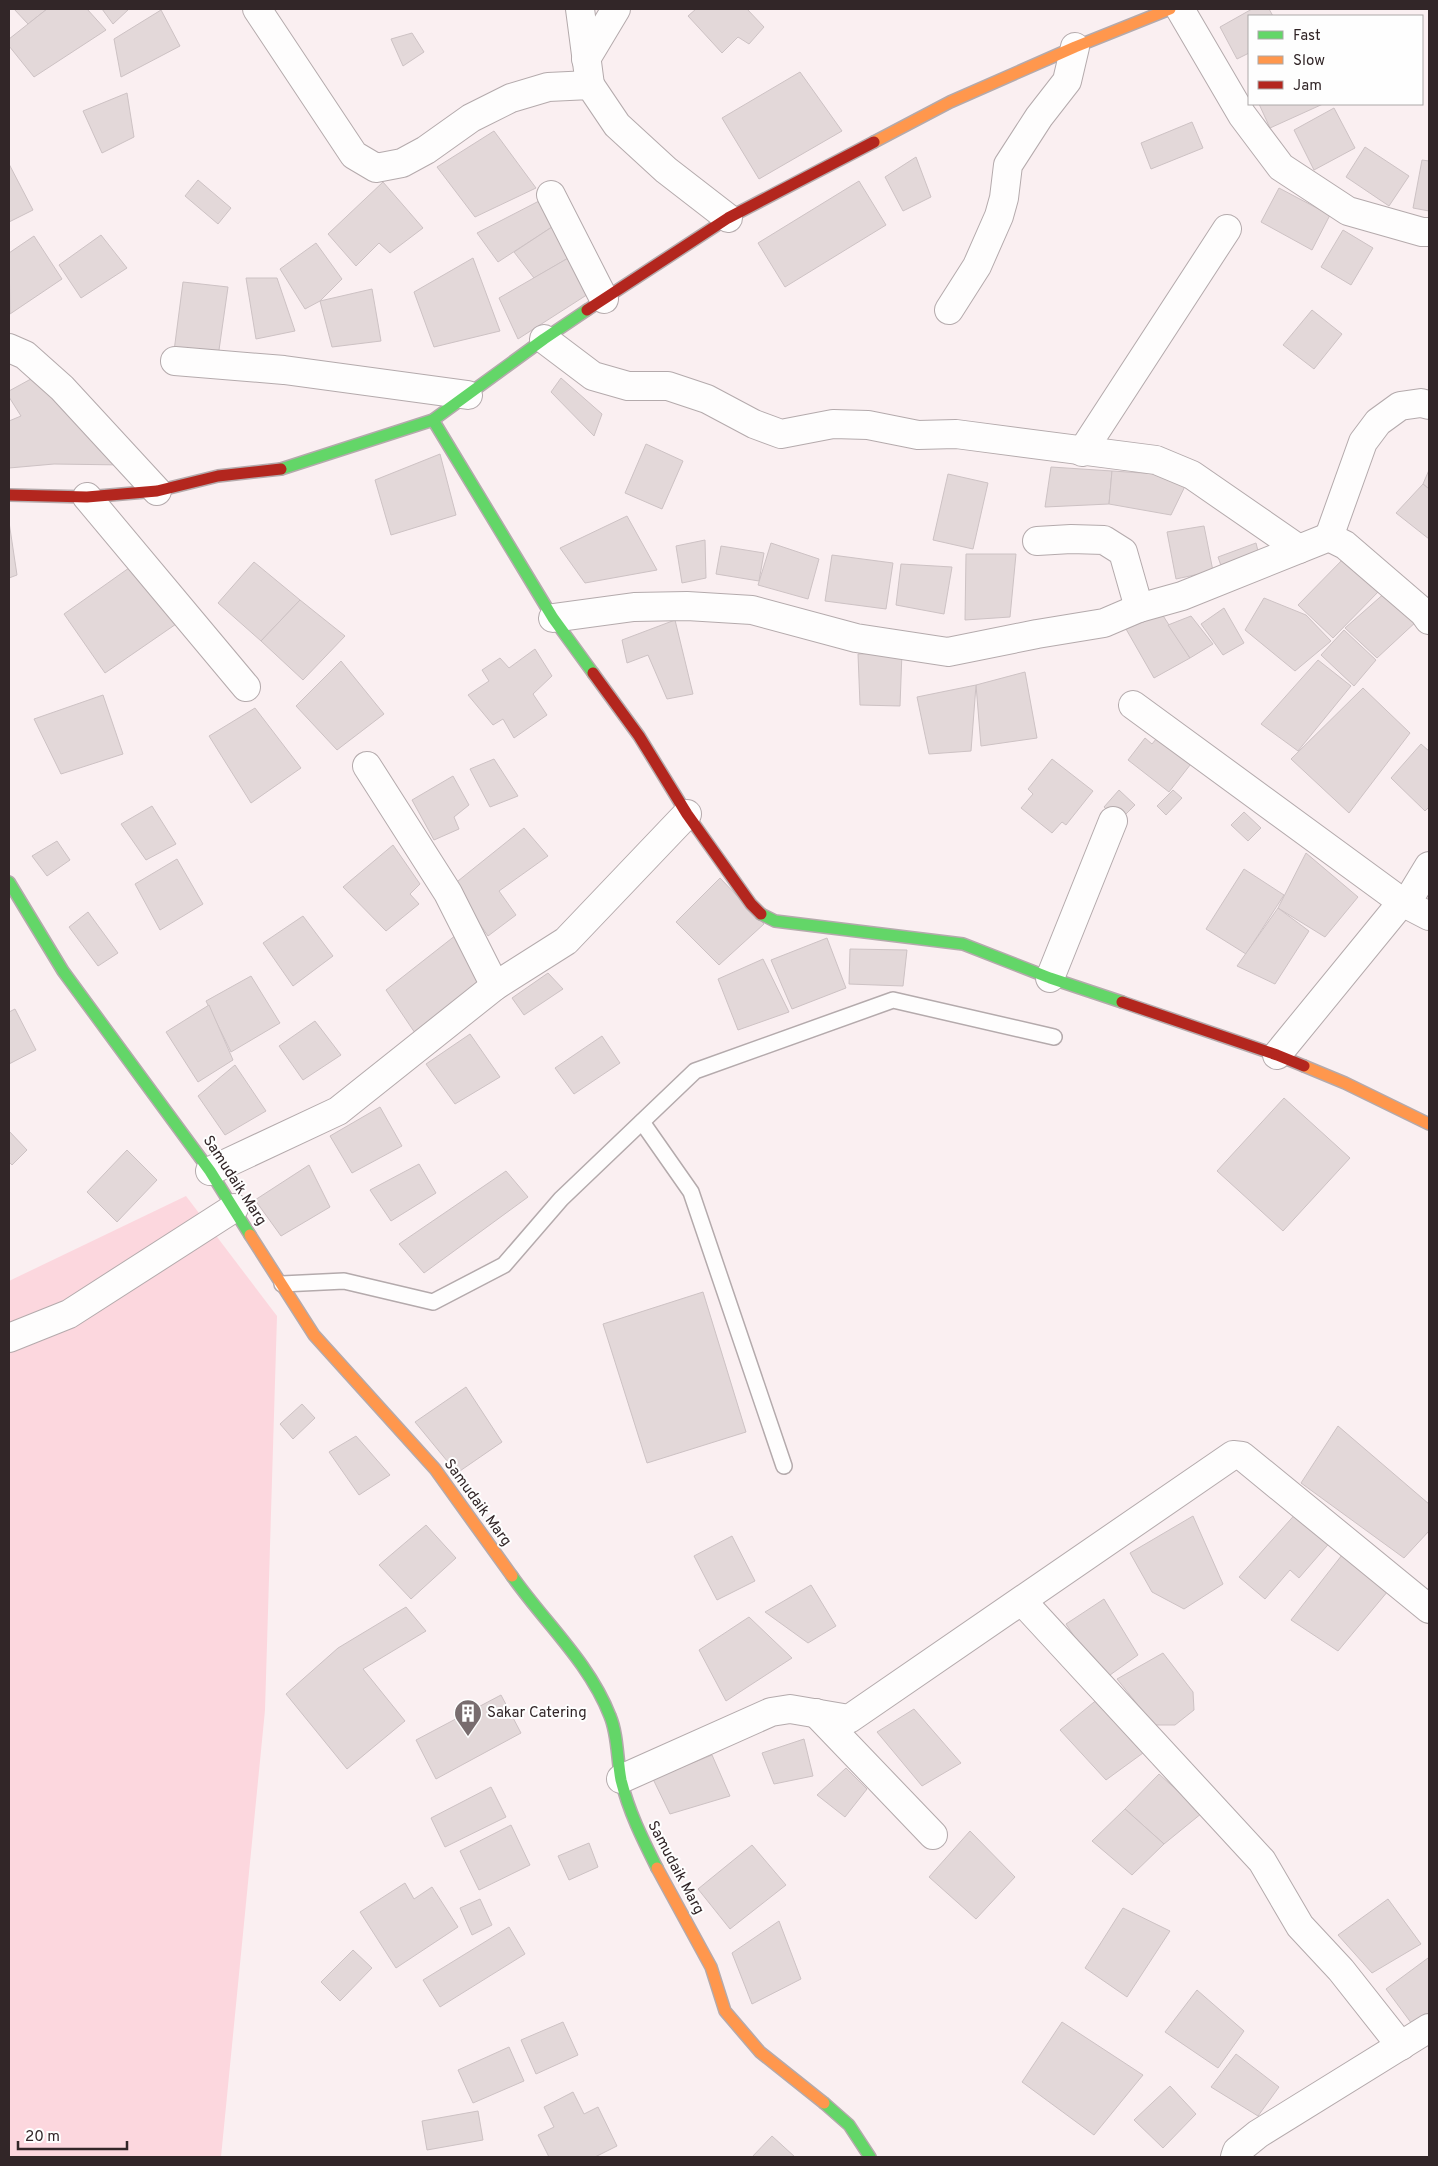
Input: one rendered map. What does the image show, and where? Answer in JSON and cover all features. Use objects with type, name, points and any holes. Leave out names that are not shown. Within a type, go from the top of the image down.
[{"type":"street","points":[[257,9],[354,156],[376,168],[402,163],[426,150],[471,118],[511,98],[548,87],[590,85]]},
{"type":"street","points":[[580,9],[590,85],[617,125],[666,170],[728,218]]},
{"type":"street","points":[[586,58],[616,9]]},
{"type":"street","points":[[9,495],[87,497],[157,491],[218,476],[284,470],[433,420],[544,339],[728,218],[950,102],[1075,47],[1170,9]]},
{"type":"street","points":[[1180,9],[1242,115],[1281,167],[1348,211],[1422,232],[1429,232]]},
{"type":"street","points":[[949,310],[978,266],[999,216],[1004,198],[1008,165],[1039,117],[1067,81],[1075,47]]},
{"type":"street","points":[[551,195],[604,299]]},
{"type":"street","points":[[1082,452],[1227,229]]},
{"type":"street","points":[[544,339],[593,376],[628,386],[668,386],[707,398],[754,424],[781,434],[833,424],[868,425],[918,435],[956,434],[1082,452],[1156,460],[1192,475],[1299,549]]},
{"type":"street","points":[[9,348],[25,355],[62,388],[157,491]]},
{"type":"street","points":[[175,360],[284,370],[468,395]]},
{"type":"street","points":[[553,618],[634,607],[687,606],[752,610],[856,638],[948,652],[1104,623],[1139,608],[1182,596],[1328,537],[1363,442],[1378,422],[1400,406],[1421,403],[1429,405]]},
{"type":"street","points":[[433,420],[553,618],[639,736],[687,814],[761,914],[775,921],[963,944],[1050,978],[1277,1055],[1345,1083],[1429,1124]]},
{"type":"street","points":[[87,497],[246,687]]},
{"type":"street","points":[[1328,537],[1345,545],[1428,613]]},
{"type":"street","points":[[1037,541],[1104,540],[1124,552],[1139,608]]},
{"type":"street","points":[[1133,705],[1402,902],[1429,916]]},
{"type":"street","points":[[367,766],[448,893],[495,986]]},
{"type":"street","points":[[210,1171],[338,1111],[495,986],[566,941],[687,814]]},
{"type":"street","points":[[1050,978],[1113,821]]},
{"type":"street","points":[[1277,1055],[1402,902],[1412,894],[1429,866]]},
{"type":"street","name":"Samudaik Marg","points":[[9,882],[64,971],[189,1139],[314,1335],[435,1469],[534,1607],[581,1661],[611,1717],[621,1779],[632,1819],[711,1967],[725,2011],[760,2052],[800,2082],[848,2126],[870,2157]]},
{"type":"street","points":[[9,1338],[69,1314],[234,1208]]},
{"type":"street","points":[[621,1779],[771,1712],[790,1709],[849,1719],[1233,1455],[1242,1456],[1429,1609]]},
{"type":"street","points":[[1022,1601],[1262,1861],[1300,1926],[1341,1970],[1401,2046]]},
{"type":"street","points":[[816,1713],[933,1835]]},
{"type":"street","points":[[1235,2157],[1237,2150],[1258,2134],[1429,2028]]},
{"type":"lane","points":[[282,1284],[344,1282],[433,1302],[504,1265],[561,1199],[695,1071],[893,1000],[1054,1037]]},
{"type":"lane","points":[[642,1122],[691,1192],[784,1466]]},
{"type":"shaded area","points":[[186,1196],[277,1316],[265,1710],[221,2157],[9,2157],[9,1281]]},
{"type":"building","points":[[14,9],[47,9],[28,24]]},
{"type":"building","points":[[47,9],[87,9],[106,30],[34,77],[9,46],[9,39]]},
{"type":"building","points":[[102,9],[129,9],[113,24]]},
{"type":"building","points":[[696,9],[747,9],[764,27],[749,44],[738,37],[722,53],[688,16]]},
{"type":"building","points":[[1252,9],[1269,9],[1272,15],[1248,15],[1248,54],[1237,59],[1220,27]]},
{"type":"building","points":[[161,10],[180,46],[121,77],[114,39]]},
{"type":"building","points":[[412,33],[424,52],[403,66],[391,39]]},
{"type":"building","points":[[800,72],[842,131],[759,179],[722,118]]},
{"type":"building","points":[[127,93],[134,137],[102,153],[83,111]]},
{"type":"building","points":[[1259,105],[1321,105],[1270,128]]},
{"type":"building","points":[[1334,108],[1355,148],[1314,170],[1294,130]]},
{"type":"building","points":[[1192,122],[1203,148],[1151,169],[1141,143]]},
{"type":"building","points":[[494,131],[536,188],[475,217],[437,167]]},
{"type":"building","points":[[1365,147],[1409,176],[1389,206],[1346,177]]},
{"type":"building","points":[[916,157],[931,197],[903,211],[885,177]]},
{"type":"building","points":[[1422,160],[1429,161],[1429,211],[1413,208]]},
{"type":"building","points":[[9,164],[33,210],[9,222]]},
{"type":"building","points":[[198,180],[231,208],[218,224],[185,196]]},
{"type":"building","points":[[859,181],[886,225],[785,287],[758,243]]},
{"type":"building","points":[[383,182],[423,228],[390,253],[379,243],[356,266],[328,234]]},
{"type":"building","points":[[1279,188],[1330,215],[1312,250],[1261,222]]},
{"type":"building","points":[[539,201],[555,225],[498,262],[477,233]]},
{"type":"building","points":[[555,225],[570,257],[534,278],[514,252]]},
{"type":"building","points":[[1343,230],[1373,248],[1351,285],[1321,267]]},
{"type":"building","points":[[101,235],[127,268],[81,298],[59,265]]},
{"type":"building","points":[[34,236],[62,279],[10,314],[9,253]]},
{"type":"building","points":[[316,243],[342,279],[320,301],[305,309],[280,269]]},
{"type":"building","points":[[570,257],[596,289],[518,339],[499,298]]},
{"type":"building","points":[[473,258],[500,331],[434,347],[414,292]]},
{"type":"building","points":[[246,278],[277,278],[295,331],[256,339]]},
{"type":"building","points":[[183,282],[228,287],[218,357],[174,351]]},
{"type":"building","points":[[372,289],[381,341],[332,347],[320,301]]},
{"type":"building","points":[[1312,310],[1342,334],[1314,369],[1283,345]]},
{"type":"building","points":[[40,374],[125,465],[54,464],[9,468],[9,421],[21,416],[9,397],[9,391]]},
{"type":"building","points":[[561,378],[602,414],[594,436],[551,392]]},
{"type":"building","points":[[646,444],[683,461],[662,509],[625,493]]},
{"type":"building","points":[[440,454],[456,515],[391,535],[375,480]]},
{"type":"building","points":[[1051,467],[1112,471],[1109,504],[1045,507]]},
{"type":"building","points":[[1429,470],[1429,489],[1423,484]]},
{"type":"building","points":[[1112,471],[1190,476],[1171,515],[1109,504]]},
{"type":"building","points":[[948,474],[988,483],[973,549],[933,540]]},
{"type":"building","points":[[1423,484],[1429,489],[1429,539],[1396,513]]},
{"type":"building","points":[[627,516],[657,570],[585,583],[560,548]]},
{"type":"building","points":[[9,522],[17,575],[9,578]]},
{"type":"building","points":[[1204,526],[1213,571],[1176,579],[1167,532]]},
{"type":"building","points":[[705,540],[706,578],[682,583],[676,546]]},
{"type":"building","points":[[771,543],[819,559],[808,599],[758,585]]},
{"type":"building","points":[[1256,543],[1260,559],[1224,574],[1218,557]]},
{"type":"building","points":[[721,546],[764,553],[759,581],[716,574]]},
{"type":"building","points":[[966,554],[1016,554],[1010,617],[965,620]]},
{"type":"building","points":[[832,555],[893,563],[886,609],[825,601]]},
{"type":"building","points":[[1346,556],[1380,590],[1333,638],[1298,605]]},
{"type":"building","points":[[254,562],[300,600],[261,641],[218,603]]},
{"type":"building","points":[[136,563],[179,622],[105,673],[64,614]]},
{"type":"building","points":[[901,564],[952,567],[944,614],[896,605]]},
{"type":"building","points":[[1387,591],[1418,620],[1377,658],[1345,628]]},
{"type":"building","points":[[1264,598],[1306,615],[1331,641],[1295,671],[1245,630]]},
{"type":"building","points":[[300,600],[345,636],[303,680],[261,641]]},
{"type":"building","points":[[1224,608],[1244,643],[1223,655],[1201,624]]},
{"type":"building","points":[[1162,614],[1190,658],[1154,678],[1126,629]]},
{"type":"building","points":[[1191,616],[1213,644],[1190,658],[1168,625]]},
{"type":"building","points":[[675,620],[693,694],[667,699],[648,655],[627,663],[622,640]]},
{"type":"building","points":[[1344,630],[1376,660],[1354,686],[1321,655]]},
{"type":"building","points":[[535,649],[552,676],[533,694],[547,715],[514,738],[503,719],[493,725],[468,695],[489,681],[482,670],[500,658],[509,668]]},
{"type":"building","points":[[902,652],[900,706],[860,705],[858,654]]},
{"type":"building","points":[[1318,660],[1351,686],[1298,751],[1261,724]]},
{"type":"building","points":[[341,661],[384,714],[337,750],[296,706]]},
{"type":"building","points":[[1025,672],[1037,738],[981,746],[976,685]]},
{"type":"building","points":[[976,685],[971,751],[929,754],[917,697]]},
{"type":"building","points":[[1363,688],[1410,733],[1349,813],[1291,759]]},
{"type":"building","points":[[103,695],[123,754],[61,774],[34,719]]},
{"type":"building","points":[[255,708],[301,768],[251,803],[209,736]]},
{"type":"building","points":[[1161,733],[1194,760],[1169,792],[1128,760],[1145,738],[1152,744]]},
{"type":"building","points":[[1421,744],[1429,751],[1429,807],[1425,811],[1391,778]]},
{"type":"building","points":[[494,759],[518,796],[490,807],[470,769]]},
{"type":"building","points":[[1052,759],[1093,791],[1066,825],[1062,822],[1052,833],[1021,808],[1033,794],[1028,789]]},
{"type":"building","points":[[453,776],[469,805],[454,817],[459,829],[434,840],[412,800]]},
{"type":"building","points":[[1119,790],[1135,805],[1119,821],[1104,807]]},
{"type":"building","points":[[1173,790],[1182,798],[1166,815],[1157,806]]},
{"type":"building","points":[[152,806],[176,844],[146,860],[121,824]]},
{"type":"building","points":[[1244,812],[1261,828],[1248,841],[1231,825]]},
{"type":"building","points":[[524,828],[548,856],[499,891],[516,915],[488,936],[453,885]]},
{"type":"building","points":[[57,841],[70,860],[47,876],[32,856]]},
{"type":"building","points":[[393,845],[420,884],[410,894],[419,904],[386,931],[343,887]]},
{"type":"building","points":[[1306,853],[1358,897],[1325,937],[1278,908]]},
{"type":"building","points":[[177,859],[203,904],[160,930],[135,884]]},
{"type":"building","points":[[1244,869],[1284,895],[1246,954],[1206,929]]},
{"type":"building","points":[[720,878],[764,924],[719,965],[676,922]]},
{"type":"building","points":[[1278,908],[1309,931],[1275,984],[1237,966]]},
{"type":"building","points":[[88,912],[118,953],[98,966],[69,927]]},
{"type":"building","points":[[303,916],[333,956],[293,986],[263,943]]},
{"type":"building","points":[[456,935],[484,984],[415,1033],[386,990]]},
{"type":"building","points":[[827,938],[846,988],[792,1009],[771,960]]},
{"type":"building","points":[[850,949],[907,950],[903,986],[849,984]]},
{"type":"building","points":[[763,959],[789,1012],[738,1030],[718,979]]},
{"type":"building","points":[[548,973],[563,989],[524,1015],[512,998]]},
{"type":"building","points":[[251,976],[280,1023],[231,1052],[206,1001]]},
{"type":"building","points":[[209,1005],[233,1060],[198,1082],[166,1032]]},
{"type":"building","points":[[15,1009],[36,1050],[9,1064],[9,1012]]},
{"type":"building","points":[[315,1021],[341,1055],[303,1080],[279,1046]]},
{"type":"building","points":[[470,1034],[500,1077],[455,1104],[426,1064]]},
{"type":"building","points":[[602,1036],[620,1063],[574,1094],[555,1068]]},
{"type":"building","points":[[235,1065],[266,1111],[225,1135],[198,1096]]},
{"type":"building","points":[[1284,1098],[1350,1158],[1283,1231],[1217,1171]]},
{"type":"building","points":[[380,1107],[402,1146],[352,1173],[330,1136]]},
{"type":"building","points":[[9,1131],[27,1150],[12,1165],[9,1162]]},
{"type":"building","points":[[127,1150],[157,1180],[117,1222],[87,1192]]},
{"type":"building","points":[[419,1164],[436,1193],[391,1221],[370,1190]]},
{"type":"building","points":[[309,1165],[330,1207],[281,1236],[255,1200]]},
{"type":"building","points":[[506,1171],[528,1197],[424,1273],[399,1244]]},
{"type":"building","points":[[703,1292],[746,1432],[647,1463],[603,1324]]},
{"type":"building","points":[[466,1387],[502,1442],[457,1473],[415,1422]]},
{"type":"building","points":[[302,1404],[315,1418],[293,1439],[280,1424]]},
{"type":"building","points":[[1338,1426],[1429,1504],[1429,1531],[1404,1558],[1301,1483]]},
{"type":"building","points":[[356,1436],[390,1475],[359,1495],[329,1452]]},
{"type":"building","points":[[1299,1510],[1333,1539],[1299,1578],[1290,1570],[1265,1599],[1239,1577]]},
{"type":"building","points":[[1193,1516],[1223,1584],[1184,1609],[1152,1592],[1130,1553]]},
{"type":"building","points":[[426,1525],[456,1558],[411,1599],[379,1565]]},
{"type":"building","points":[[732,1536],[755,1581],[717,1600],[694,1556]]},
{"type":"building","points":[[1342,1555],[1388,1591],[1338,1651],[1291,1620]]},
{"type":"building","points":[[811,1585],[836,1626],[808,1643],[765,1612]]},
{"type":"building","points":[[1104,1599],[1138,1655],[1103,1680],[1066,1624]]},
{"type":"building","points":[[406,1607],[426,1631],[363,1669],[405,1721],[347,1769],[286,1694],[338,1648]]},
{"type":"building","points":[[749,1617],[792,1658],[726,1701],[699,1650]]},
{"type":"building","points":[[1163,1653],[1193,1692],[1194,1710],[1175,1725],[1154,1725],[1117,1679]]},
{"type":"building","name":"Sakar Catering","points":[[501,1695],[521,1733],[436,1779],[416,1740]]},
{"type":"building","points":[[1099,1698],[1143,1753],[1106,1780],[1060,1730]]},
{"type":"building","points":[[914,1709],[961,1763],[922,1786],[877,1732]]},
{"type":"building","points":[[804,1739],[813,1776],[774,1784],[762,1753]]},
{"type":"building","points":[[712,1755],[730,1796],[670,1814],[653,1779]]},
{"type":"building","points":[[846,1768],[867,1789],[845,1817],[817,1795]]},
{"type":"building","points":[[1159,1774],[1202,1813],[1164,1844],[1125,1809]]},
{"type":"building","points":[[491,1787],[506,1817],[445,1847],[431,1818]]},
{"type":"building","points":[[1125,1809],[1164,1844],[1132,1875],[1092,1841]]},
{"type":"building","points":[[511,1825],[530,1865],[479,1890],[460,1851]]},
{"type":"building","points":[[970,1831],[1015,1877],[976,1919],[929,1877]]},
{"type":"building","points":[[589,1843],[598,1867],[569,1880],[558,1856]]},
{"type":"building","points":[[752,1845],[786,1885],[730,1929],[698,1889]]},
{"type":"building","points":[[405,1883],[414,1899],[432,1887],[458,1927],[396,1968],[360,1912]]},
{"type":"building","points":[[480,1899],[492,1925],[472,1935],[460,1908]]},
{"type":"building","points":[[1388,1899],[1421,1944],[1372,1973],[1338,1935]]},
{"type":"building","points":[[1123,1908],[1170,1931],[1127,1997],[1085,1968]]},
{"type":"building","points":[[779,1921],[801,1979],[752,2004],[732,1953]]},
{"type":"building","points":[[509,1927],[525,1954],[440,2007],[423,1980]]},
{"type":"building","points":[[353,1950],[372,1968],[340,2001],[321,1982]]},
{"type":"building","points":[[1428,1958],[1429,2017],[1415,2028],[1386,1989]]},
{"type":"building","points":[[1197,1990],[1244,2031],[1218,2068],[1165,2032]]},
{"type":"building","points":[[563,2022],[578,2055],[536,2074],[521,2040]]},
{"type":"building","points":[[1062,2022],[1143,2075],[1094,2135],[1022,2082]]},
{"type":"building","points":[[509,2047],[524,2081],[473,2103],[458,2070]]},
{"type":"building","points":[[1236,2054],[1279,2087],[1258,2116],[1211,2087]]},
{"type":"building","points":[[1170,2086],[1196,2114],[1163,2148],[1134,2120]]},
{"type":"building","points":[[573,2092],[584,2114],[598,2107],[617,2146],[595,2157],[549,2157],[538,2135],[554,2127],[544,2107]]},
{"type":"building","points":[[478,2111],[483,2140],[427,2150],[422,2121]]},
{"type":"building","points":[[772,2136],[795,2157],[752,2157]]},
{"type":"traffic: fast","points":[[281,469],[433,420],[587,310]]},
{"type":"traffic: fast","points":[[433,420],[553,618],[593,673]]},
{"type":"traffic: fast","points":[[9,882],[63,971],[210,1171],[250,1235]]},
{"type":"traffic: fast","points":[[761,914],[775,921],[963,944],[1050,978],[1122,1002]]},
{"type":"traffic: fast","points":[[512,1576],[566,1643],[601,1696],[613,1723],[621,1780],[628,1803],[657,1868]]},
{"type":"traffic: fast","points":[[824,2103],[849,2125],[870,2157]]},
{"type":"traffic: slow","points":[[874,142],[950,102],[1075,47],[1170,9]]},
{"type":"traffic: slow","points":[[1304,1066],[1345,1083],[1429,1124]]},
{"type":"traffic: slow","points":[[250,1235],[314,1335],[435,1469],[512,1576]]},
{"type":"traffic: slow","points":[[657,1868],[711,1967],[725,2011],[760,2052],[824,2103]]},
{"type":"traffic: jam","points":[[587,310],[728,218],[874,142]]},
{"type":"traffic: jam","points":[[9,495],[87,497],[157,491],[218,476],[281,469]]},
{"type":"traffic: jam","points":[[593,673],[639,736],[687,814],[751,904],[761,914]]},
{"type":"traffic: jam","points":[[1122,1002],[1304,1066]]},
{"type":"place","name":"Sakar Catering","points":[[468,1737]]}]
